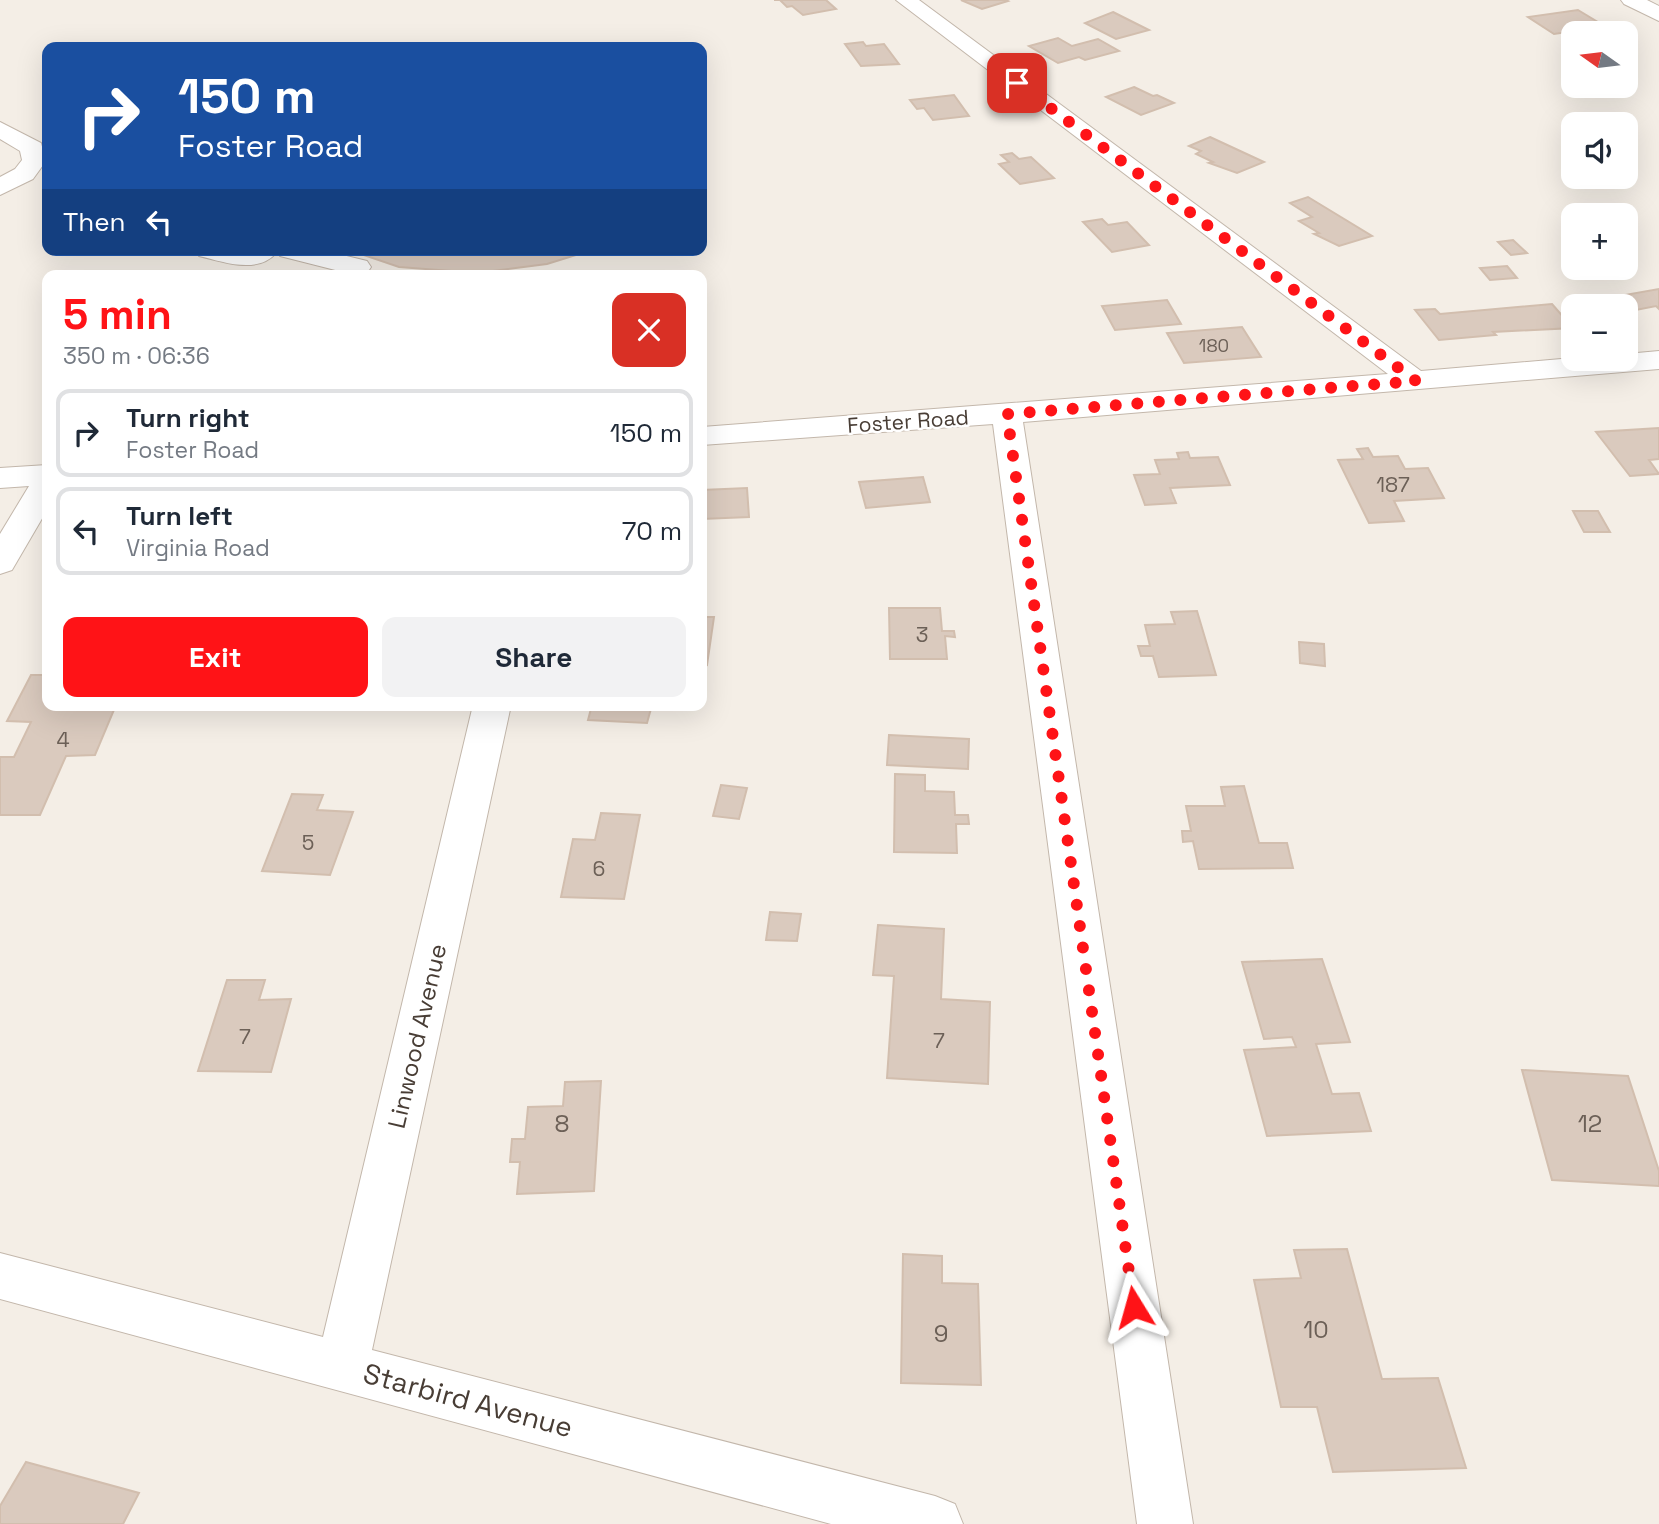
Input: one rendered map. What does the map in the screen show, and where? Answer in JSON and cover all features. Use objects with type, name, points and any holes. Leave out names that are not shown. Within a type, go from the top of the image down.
[{"type":"street","points":[[906,0],[1416,381]]},
{"type":"street","points":[[1631,0],[1659,15]]},
{"type":"street","points":[[0,128],[32,148],[34,161],[24,174],[8,183]]},
{"type":"street","points":[[8,183],[42,191]]},
{"type":"street","points":[[313,256],[357,267]]},
{"type":"street","name":"Foster Road","points":[[707,436],[1007,414],[1659,360]]},
{"type":"street","points":[[1007,414],[1165,1524]]},
{"type":"street","points":[[0,478],[42,475]]},
{"type":"street","points":[[0,563],[42,491]]},
{"type":"street","name":"Linwood Avenue","points":[[342,1367],[491,711]]},
{"type":"street","name":"Starbird Avenue","points":[[0,1276],[935,1524]]},
{"type":"building","points":[[780,0],[826,0],[836,9],[803,15]]},
{"type":"building","points":[[961,0],[1006,0],[1008,1],[982,9]]},
{"type":"building","points":[[1578,10],[1596,21],[1561,21],[1561,33],[1554,34],[1528,17]]},
{"type":"building","points":[[1113,12],[1149,30],[1116,39],[1085,23]]},
{"type":"building","points":[[1058,38],[1072,46],[1098,39],[1119,51],[1085,60],[1079,57],[1058,63],[1029,46]]},
{"type":"building","points":[[863,42],[866,46],[884,44],[899,64],[861,66],[845,44]]},
{"type":"building","points":[[1134,87],[1174,103],[1141,115],[1106,97]]},
{"type":"building","points":[[954,95],[969,116],[933,120],[924,108],[917,109],[910,100]]},
{"type":"building","points":[[1210,137],[1264,162],[1237,173],[1209,163],[1213,162],[1196,154],[1201,151],[1189,146]]},
{"type":"building","points":[[1012,153],[1019,159],[1031,157],[1054,178],[1020,184],[999,164],[1009,162],[1001,155]]},
{"type":"building","points":[[1308,197],[1372,236],[1339,246],[1314,234],[1319,233],[1299,221],[1312,217],[1290,203]]},
{"type":"building","points":[[1102,219],[1108,225],[1127,222],[1149,245],[1112,252],[1083,222]]},
{"type":"building","points":[[1513,240],[1527,253],[1511,255],[1498,242]]},
{"type":"building","points":[[367,256],[573,256],[547,264],[501,270],[399,267]]},
{"type":"building","points":[[1507,266],[1517,278],[1490,280],[1480,268]]},
{"type":"building","points":[[1659,289],[1659,309],[1656,306],[1638,310],[1638,294],[1630,294]]},
{"type":"building","points":[[1167,300],[1181,324],[1115,330],[1102,306]]},
{"type":"building","points":[[1552,304],[1561,314],[1561,329],[1493,332],[1496,335],[1439,340],[1415,310],[1435,309],[1440,314]]},
{"type":"building","points":[[1242,327],[1261,357],[1184,363],[1167,333]]},
{"type":"building","points":[[1659,428],[1659,459],[1649,460],[1659,474],[1630,476],[1596,432]]},
{"type":"building","points":[[1368,448],[1373,457],[1398,456],[1405,469],[1428,468],[1444,498],[1394,501],[1404,521],[1369,523],[1338,460],[1363,459],[1357,449]]},
{"type":"building","points":[[1188,452],[1190,458],[1218,457],[1230,485],[1170,488],[1176,503],[1145,505],[1134,475],[1160,474],[1155,460],[1179,459],[1177,453]]},
{"type":"building","points":[[923,477],[930,502],[866,508],[859,482]]},
{"type":"building","points":[[747,488],[749,517],[707,519],[707,490]]},
{"type":"building","points":[[1573,511],[1598,511],[1610,532],[1584,532]]},
{"type":"building","points":[[889,608],[940,608],[942,631],[954,631],[955,637],[945,636],[947,659],[890,659]]},
{"type":"building","points":[[1197,611],[1216,675],[1159,677],[1153,656],[1141,656],[1138,646],[1150,646],[1145,625],[1175,624],[1171,612]]},
{"type":"building","points":[[707,617],[714,617],[707,665]]},
{"type":"building","points":[[1299,642],[1324,644],[1325,666],[1300,663]]},
{"type":"building","points":[[31,675],[42,675],[42,711],[113,711],[95,755],[66,756],[40,815],[0,815],[0,757],[14,757],[31,722],[7,721]]},
{"type":"building","points":[[590,711],[650,711],[647,723],[588,720]]},
{"type":"building","points":[[889,735],[969,739],[968,769],[887,765]]},
{"type":"building","points":[[895,774],[925,775],[925,791],[954,792],[955,815],[968,815],[969,824],[956,824],[957,853],[894,852]]},
{"type":"building","points":[[721,785],[747,788],[739,819],[713,816]]},
{"type":"building","points":[[1244,786],[1259,843],[1287,843],[1293,868],[1199,869],[1193,841],[1183,842],[1182,831],[1191,831],[1186,806],[1225,806],[1221,787]]},
{"type":"building","points":[[292,794],[323,795],[317,810],[353,812],[330,875],[262,871]]},
{"type":"building","points":[[601,813],[640,815],[624,899],[561,897],[573,839],[595,840]]},
{"type":"building","points":[[770,912],[801,914],[797,941],[766,940]]},
{"type":"building","points":[[878,925],[944,929],[941,999],[990,1002],[988,1084],[887,1078],[894,976],[873,975]]},
{"type":"building","points":[[1322,959],[1350,1042],[1316,1044],[1332,1094],[1359,1093],[1371,1131],[1267,1136],[1244,1050],[1296,1047],[1292,1037],[1264,1039],[1242,962]]},
{"type":"building","points":[[227,980],[265,980],[259,1000],[291,999],[271,1072],[198,1071]]},
{"type":"building","points":[[1522,1070],[1628,1076],[1659,1171],[1659,1186],[1552,1180]]},
{"type":"building","points":[[601,1081],[594,1191],[517,1194],[520,1162],[510,1162],[512,1139],[525,1139],[528,1107],[563,1106],[565,1082]]},
{"type":"building","points":[[1347,1249],[1382,1379],[1438,1378],[1466,1468],[1333,1472],[1317,1407],[1281,1407],[1254,1280],[1301,1278],[1294,1250]]},
{"type":"building","points":[[903,1254],[942,1256],[942,1283],[978,1284],[981,1385],[901,1383]]},
{"type":"building","points":[[26,1462],[139,1493],[123,1524],[0,1524],[0,1506]]},
{"type":"route","points":[[1017,83],[1416,381],[1007,414],[1134,1307]]}]
